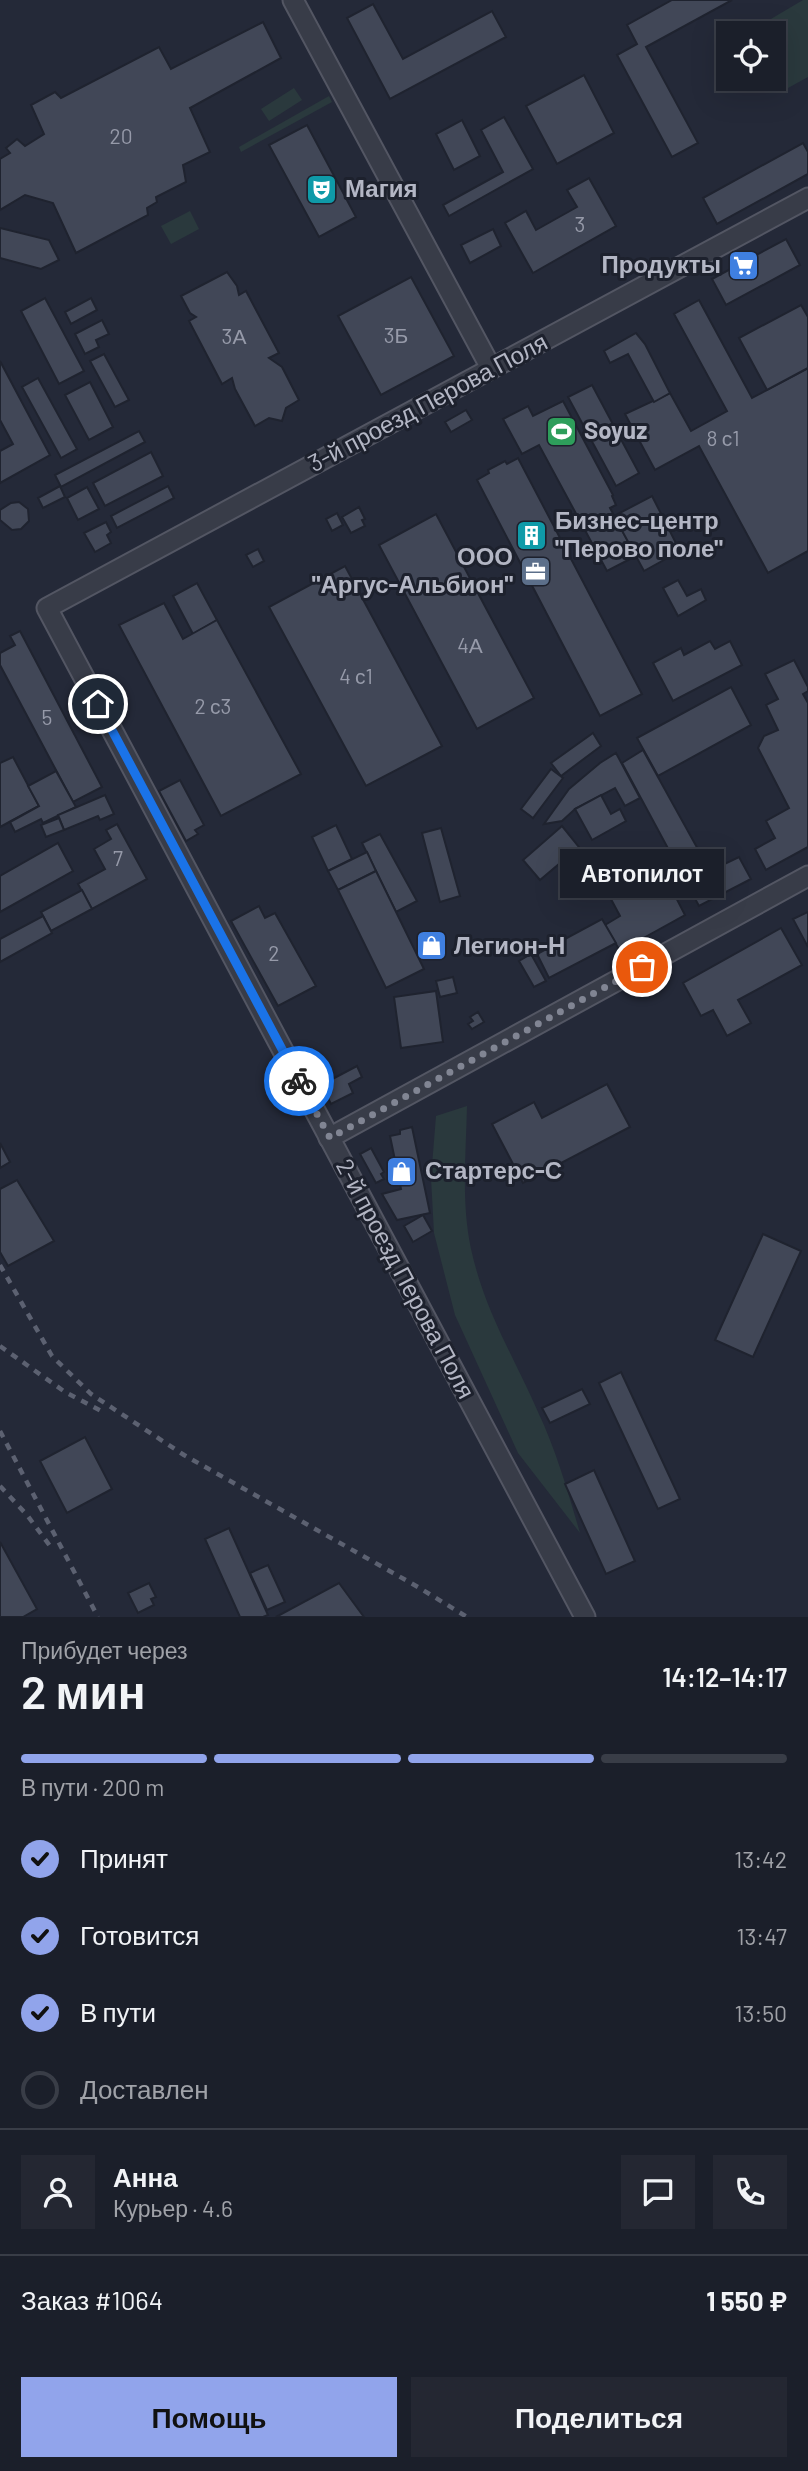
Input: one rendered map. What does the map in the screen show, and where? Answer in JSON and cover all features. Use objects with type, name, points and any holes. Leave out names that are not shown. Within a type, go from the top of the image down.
[{"type":"street","points":[[293,0],[491,368]]},
{"type":"street","name":"3-й проезд Перова Поля","points":[[47,608],[808,198]]},
{"type":"street","name":"2-й проезд Перова Поля","points":[[47,608],[585,1617]]},
{"type":"street","points":[[330,1138],[808,876]]},
{"type":"shaded area","points":[[803,0],[808,0],[808,77],[788,88],[786,21],[768,21]]},
{"type":"shaded area","points":[[294,88],[302,100],[269,121],[261,109]]},
{"type":"shaded area","points":[[329,96],[332,102],[241,152],[239,147]]},
{"type":"shaded area","points":[[190,211],[199,229],[171,244],[161,226]]},
{"type":"shaded area","points":[[467,1106],[466,1214],[477,1272],[500,1333],[550,1441],[580,1533],[518,1453],[455,1315],[434,1233],[431,1178],[436,1116]]},
{"type":"building","points":[[672,0],[732,0],[646,47],[698,143],[672,157],[617,55],[637,44],[627,25]]},
{"type":"building","points":[[373,4],[403,59],[492,11],[506,37],[390,99],[347,18]]},
{"type":"building","points":[[263,22],[281,58],[190,108],[210,152],[183,165],[186,182],[156,197],[157,202],[147,208],[148,215],[76,253],[53,203],[25,195],[0,210],[0,159],[10,153],[6,148],[17,139],[25,146],[44,134],[31,105],[55,92],[61,98],[159,47],[171,69]]},
{"type":"building","points":[[584,75],[614,133],[557,164],[526,106]]},
{"type":"building","points":[[504,117],[533,169],[449,216],[443,205],[503,172],[481,130]]},
{"type":"building","points":[[462,120],[480,156],[454,170],[436,134]]},
{"type":"building","points":[[307,125],[356,217],[319,237],[269,145]]},
{"type":"building","points":[[803,143],[808,152],[808,174],[717,224],[703,198]]},
{"type":"building","points":[[589,178],[616,226],[533,273],[505,223],[526,211],[536,230],[577,207],[567,190]]},
{"type":"building","points":[[0,228],[49,240],[59,260],[41,269],[0,258]]},
{"type":"building","points":[[493,229],[501,246],[470,263],[461,245]]},
{"type":"building","points":[[786,239],[800,265],[726,305],[712,279]]},
{"type":"building","points":[[227,272],[237,286],[239,295],[246,291],[279,353],[269,358],[282,367],[299,400],[286,408],[282,421],[269,418],[255,426],[232,378],[222,384],[189,321],[196,317],[190,313],[181,296]]},
{"type":"building","points":[[411,277],[454,356],[381,395],[338,316]]},
{"type":"building","points":[[45,298],[84,371],[59,384],[21,311]]},
{"type":"building","points":[[91,298],[97,310],[71,324],[65,312]]},
{"type":"building","points":[[699,300],[752,398],[808,368],[808,551],[768,573],[699,446],[655,470],[625,414],[670,393],[691,431],[727,411],[674,314]]},
{"type":"building","points":[[801,305],[808,317],[808,368],[767,390],[739,338]]},
{"type":"building","points":[[102,320],[109,334],[96,340],[99,347],[85,354],[75,334]]},
{"type":"building","points":[[636,333],[645,344],[670,393],[654,402],[628,354],[610,363],[604,351]]},
{"type":"building","points":[[104,354],[129,400],[115,407],[90,361]]},
{"type":"building","points":[[0,361],[50,455],[0,483],[0,451],[13,444],[0,420]]},
{"type":"building","points":[[38,378],[77,449],[61,458],[22,387]]},
{"type":"building","points":[[90,382],[113,427],[89,440],[65,395]]},
{"type":"building","points":[[592,385],[639,473],[616,486],[568,397]]},
{"type":"building","points":[[563,401],[613,495],[616,505],[610,508],[636,556],[607,571],[539,445],[522,454],[503,419],[528,406],[533,416]]},
{"type":"building","points":[[466,410],[472,420],[451,432],[445,422]]},
{"type":"building","points":[[139,431],[145,442],[61,487],[55,475]]},
{"type":"building","points":[[151,452],[163,476],[105,506],[93,483]]},
{"type":"building","name":"Бизнес-центр \"Перово поле\"","points":[[518,458],[642,694],[600,716],[477,480],[489,473],[488,470]]},
{"type":"building","points":[[60,486],[65,497],[43,508],[38,498]]},
{"type":"building","points":[[168,486],[174,498],[117,528],[111,516]]},
{"type":"building","points":[[87,487],[99,509],[78,520],[67,498]]},
{"type":"building","points":[[652,496],[680,551],[644,571],[614,516]]},
{"type":"building","points":[[19,502],[28,509],[29,521],[21,529],[12,530],[0,520],[0,510],[11,503]]},
{"type":"building","points":[[359,507],[365,519],[362,520],[365,526],[351,533],[342,517]]},
{"type":"building","points":[[337,513],[343,525],[332,531],[326,519]]},
{"type":"building","points":[[436,514],[472,582],[477,580],[484,592],[479,595],[534,698],[477,729],[379,545]]},
{"type":"building","points":[[106,522],[111,532],[107,535],[111,543],[95,552],[84,533]]},
{"type":"building","points":[[258,549],[264,561],[253,567],[246,555]]},
{"type":"building","points":[[345,566],[442,746],[366,786],[269,607]]},
{"type":"building","points":[[678,580],[687,596],[701,589],[706,600],[678,616],[663,588]]},
{"type":"building","points":[[197,583],[217,620],[193,634],[173,596]]},
{"type":"building","points":[[164,603],[183,639],[217,620],[301,774],[221,816],[119,625]]},
{"type":"building","points":[[20,631],[102,787],[73,802],[0,665],[0,653],[15,645],[10,636]]},
{"type":"building","points":[[710,641],[715,649],[730,641],[742,665],[673,701],[653,663],[681,648],[684,655]]},
{"type":"building","points":[[794,660],[808,687],[808,691],[803,694],[808,703],[808,847],[766,870],[755,849],[775,838],[766,821],[789,808],[758,748],[764,736],[778,730],[766,705],[778,699],[765,674]]},
{"type":"building","points":[[731,687],[751,725],[658,776],[637,738]]},
{"type":"building","points":[[593,733],[601,746],[561,776],[551,763]]},
{"type":"building","points":[[643,750],[710,871],[739,857],[751,879],[699,906],[622,763]]},
{"type":"building","points":[[616,753],[640,798],[625,806],[615,788],[575,809],[562,821],[544,824],[569,789]]},
{"type":"building","points":[[13,757],[39,806],[0,827],[0,763]]},
{"type":"building","points":[[551,769],[563,778],[533,818],[521,809]]},
{"type":"building","points":[[56,771],[76,807],[43,823],[41,819],[15,832],[10,822],[39,806],[28,786]]},
{"type":"building","points":[[180,780],[204,825],[195,830],[198,834],[186,841],[159,791]]},
{"type":"building","points":[[105,795],[114,814],[100,820],[98,816],[64,830],[58,815]]},
{"type":"building","points":[[601,795],[611,814],[620,809],[626,821],[592,840],[575,809]]},
{"type":"building","points":[[59,818],[64,830],[46,837],[41,825]]},
{"type":"building","points":[[117,824],[147,879],[92,909],[78,884],[105,869],[94,849],[111,839],[106,830]]},
{"type":"building","points":[[336,825],[352,859],[328,871],[312,837]]},
{"type":"building","points":[[562,826],[579,847],[540,880],[523,860]]},
{"type":"building","points":[[441,828],[460,896],[440,902],[422,833]]},
{"type":"building","points":[[380,834],[417,901],[396,912],[362,843]]},
{"type":"building","points":[[58,843],[73,871],[0,912],[0,876]]},
{"type":"building","points":[[640,851],[658,883],[666,878],[685,915],[620,951],[605,925],[620,916],[598,875]]},
{"type":"building","points":[[367,852],[376,871],[338,890],[328,871]]},
{"type":"building","points":[[376,871],[424,969],[386,988],[338,890]]},
{"type":"building","points":[[82,890],[92,909],[51,931],[41,912]]},
{"type":"building","points":[[259,906],[265,918],[275,913],[316,986],[278,1006],[231,921]]},
{"type":"building","points":[[808,912],[808,947],[793,919]]},
{"type":"building","points":[[43,916],[52,933],[0,962],[0,939]]},
{"type":"building","points":[[602,919],[616,943],[549,978],[537,954]]},
{"type":"building","points":[[781,928],[802,965],[738,1000],[751,1023],[727,1036],[713,1010],[701,1016],[683,983]]},
{"type":"building","points":[[531,954],[546,981],[534,987],[519,961]]},
{"type":"building","points":[[453,977],[457,993],[440,997],[436,981]]},
{"type":"building","points":[[436,991],[443,1042],[401,1048],[394,997]]},
{"type":"building","points":[[478,1012],[484,1022],[472,1029],[468,1024],[473,1021],[470,1017]]},
{"type":"building","points":[[357,1066],[362,1077],[349,1084],[353,1093],[331,1104],[321,1085]]},
{"type":"building","points":[[607,1084],[630,1127],[523,1183],[492,1124],[534,1102],[542,1118]]},
{"type":"building","points":[[412,1127],[430,1213],[397,1220],[382,1194],[401,1189],[390,1136]]},
{"type":"building","points":[[0,1143],[10,1162],[0,1168]]},
{"type":"building","points":[[371,1148],[384,1172],[381,1174],[384,1179],[376,1183],[360,1154]]},
{"type":"building","points":[[17,1180],[54,1241],[8,1266],[0,1252],[0,1189]]},
{"type":"building","points":[[423,1215],[432,1231],[413,1242],[404,1226]]},
{"type":"building","points":[[763,1234],[801,1251],[753,1357],[715,1340]]},
{"type":"building","points":[[621,1372],[680,1499],[658,1509],[599,1383]]},
{"type":"building","points":[[582,1389],[590,1404],[550,1423],[542,1408]]},
{"type":"building","points":[[85,1437],[112,1489],[67,1513],[40,1461]]},
{"type":"building","points":[[594,1470],[635,1561],[606,1574],[565,1484]]},
{"type":"building","points":[[229,1528],[268,1615],[240,1617],[205,1539]]},
{"type":"building","points":[[0,1542],[37,1609],[23,1617],[0,1617]]},
{"type":"building","points":[[268,1565],[285,1602],[267,1610],[250,1573]]},
{"type":"building","points":[[149,1583],[156,1597],[151,1599],[154,1605],[138,1613],[128,1593]]},
{"type":"building","points":[[339,1583],[364,1617],[276,1617]]},
{"type":"railway","points":[[0,1265],[52,1356],[91,1394],[184,1455],[467,1617]]},
{"type":"railway","points":[[0,1346],[65,1392],[103,1412]]},
{"type":"railway","points":[[0,1431],[98,1617]]},
{"type":"railway","points":[[0,1486],[27,1515],[53,1550]]},
{"type":"way so far","points":[[299,1081],[330,1138],[642,967]]},
{"type":"place","name":"Магия","points":[[322,189]]},
{"type":"place","name":"Продукты","points":[[744,265]]},
{"type":"place","name":"Soyuz","points":[[561,431]]},
{"type":"place","name":"Бизнес-центр \"Перово поле\"","points":[[532,535]]},
{"type":"place","name":"ООО \"Аргус-Альбион\"","points":[[536,571]]},
{"type":"place","name":"Легион-Н","points":[[431,946]]},
{"type":"place","name":"Автопилот","points":[[642,967]]},
{"type":"place","name":"Стартерс-С","points":[[402,1171]]},
{"type":"route","points":[[98,704],[299,1081]]}]
